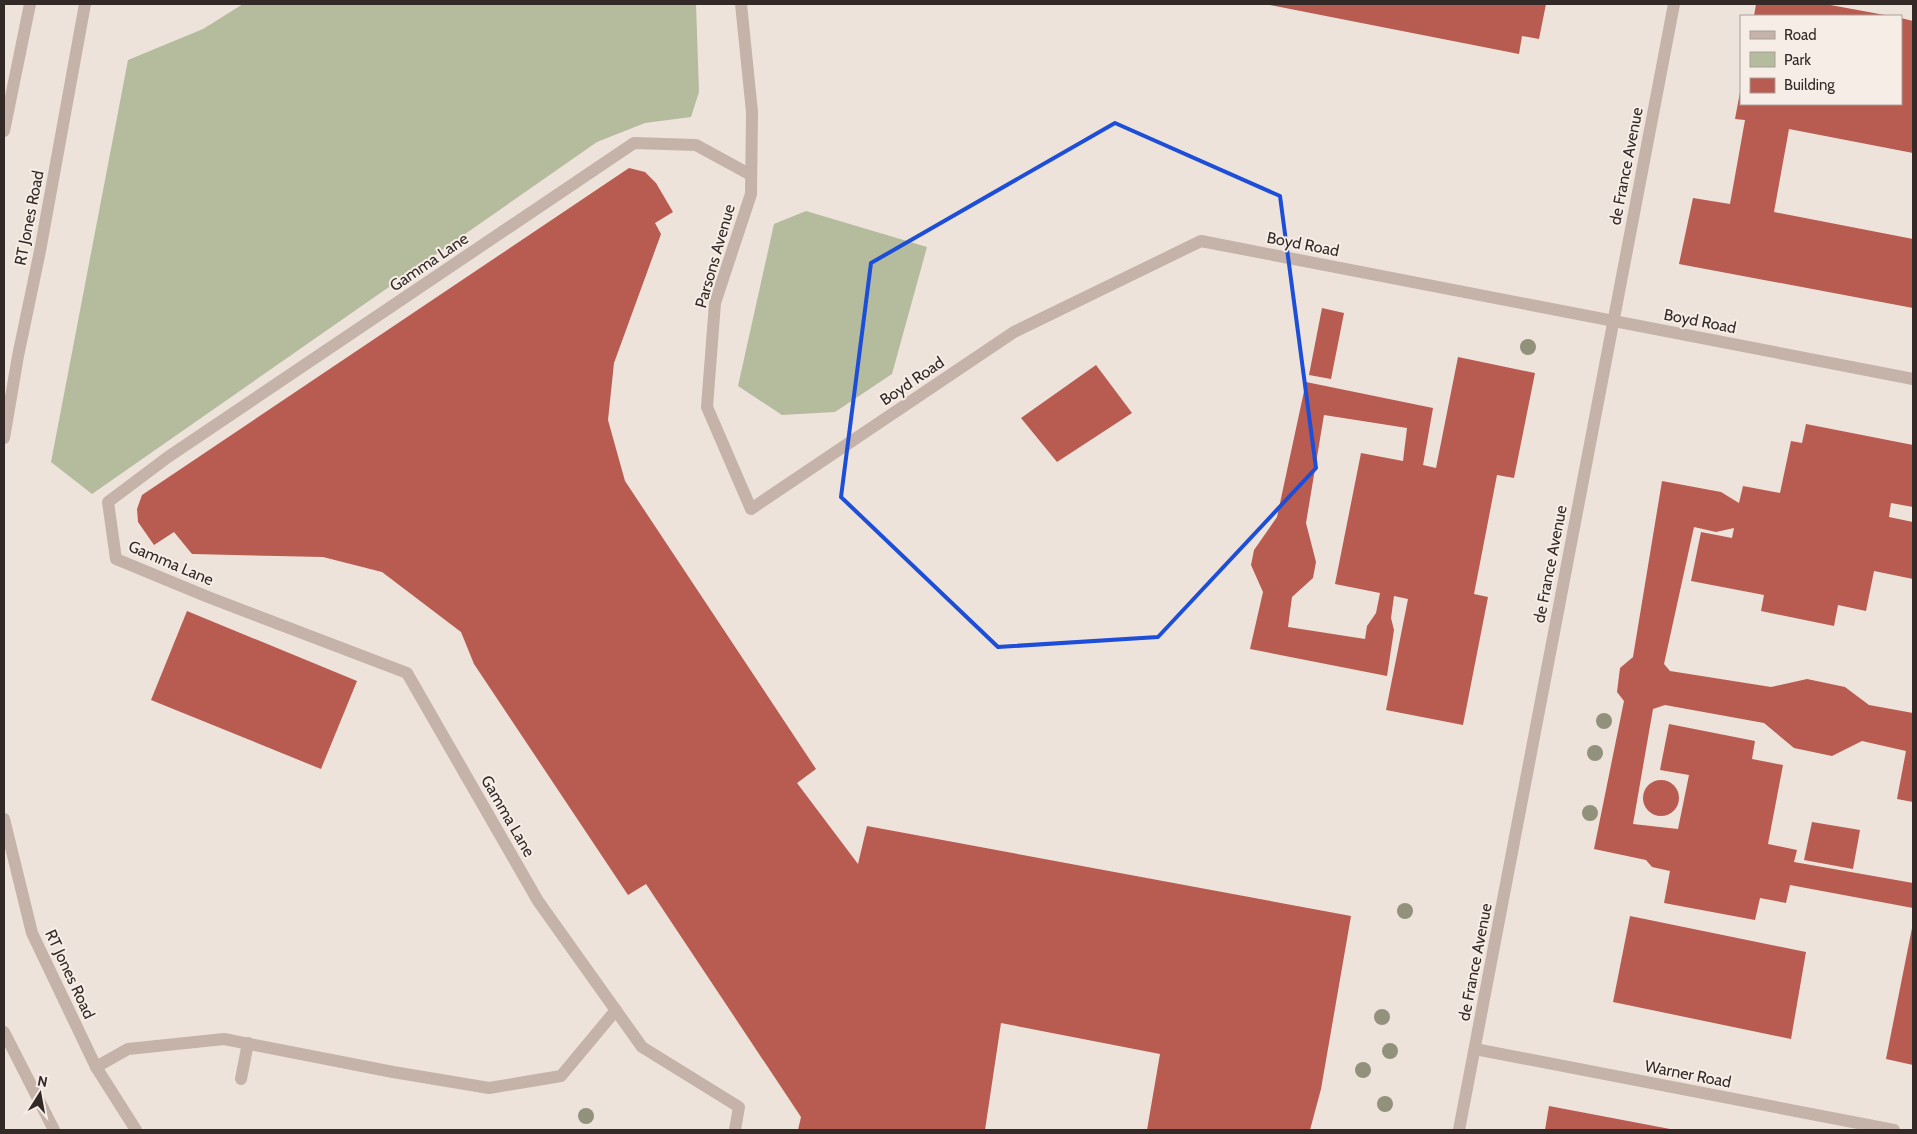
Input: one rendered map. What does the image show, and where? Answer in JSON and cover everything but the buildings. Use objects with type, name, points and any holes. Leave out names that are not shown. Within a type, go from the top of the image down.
[{"type":"street","points":[[4,131],[30,4]]},
{"type":"street","name":"RT Jones Road","points":[[4,438],[6,404],[40,251],[85,4]]},
{"type":"street","name":"Parsons Avenue","points":[[741,4],[752,112],[751,194],[715,303],[707,407],[752,509]]},
{"type":"street","name":"de France Avenue","points":[[1459,1130],[1674,4]]},
{"type":"street","name":"Gamma Lane","points":[[735,1130],[739,1107],[642,1047],[538,901],[407,673],[208,597],[116,559],[108,502],[168,457],[634,143],[696,145],[751,175]]},
{"type":"street","name":"Boyd Road","points":[[752,509],[1014,332],[1201,241],[1913,379]]},
{"type":"street","name":"RT Jones Road","points":[[4,819],[32,933],[96,1068],[136,1130]]},
{"type":"street","points":[[96,1068],[128,1049],[224,1039],[393,1072],[489,1088],[561,1076],[616,1010]]},
{"type":"street","points":[[4,1032],[54,1130]]},
{"type":"street","points":[[241,1079],[248,1043]]},
{"type":"street","name":"Warner Road","points":[[1475,1049],[1894,1130]]},
{"type":"highlighted area","points":[[1115,123],[1280,196],[1316,468],[1158,637],[998,647],[841,497],[871,263]]},
{"type":"green space","points":[[243,4],[696,4],[699,92],[691,117],[645,123],[597,142],[92,494],[51,462],[128,60],[203,29]]},
{"type":"green space","points":[[806,211],[927,247],[892,374],[835,412],[782,415],[738,386],[774,224]]}]
